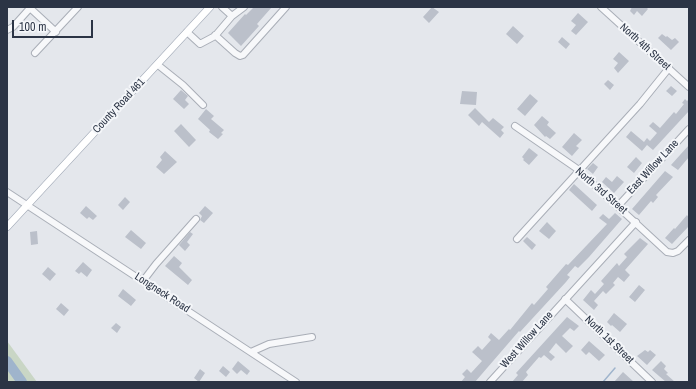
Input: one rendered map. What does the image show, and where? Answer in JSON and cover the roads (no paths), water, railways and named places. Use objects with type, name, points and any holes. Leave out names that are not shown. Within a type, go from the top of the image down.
[{"type":"main road","name":"County Road 461","points":[[7,228],[210,7]]},
{"type":"street","points":[[36,53],[78,7]]},
{"type":"street","points":[[222,7],[232,16]]},
{"type":"street","points":[[187,32],[200,44],[216,35],[232,16],[244,7]]},
{"type":"street","points":[[216,35],[235,53],[240,56],[243,55],[286,7]]},
{"type":"street","name":"North 4th Street","points":[[602,7],[689,87]]},
{"type":"street","points":[[7,30],[13,27],[31,8],[56,32]]},
{"type":"street","points":[[158,65],[183,85],[203,105]]},
{"type":"street","points":[[517,239],[550,201],[580,172],[640,104],[669,68]]},
{"type":"street","name":"North 3rd Street","points":[[515,126],[580,172],[667,252],[673,253],[678,251],[689,240]]},
{"type":"street","name":"East Willow Lane","points":[[618,206],[689,129]]},
{"type":"street","name":"Longneck Road","points":[[7,192],[296,382]]},
{"type":"street","points":[[143,281],[196,219]]},
{"type":"street","points":[[565,299],[636,222]]},
{"type":"street","name":"West Willow Lane","points":[[490,382],[565,299]]},
{"type":"street","name":"North 1st Street","points":[[565,299],[652,382]]},
{"type":"street","points":[[251,352],[269,344],[312,337]]},
{"type":"waterway","points":[[7,361],[22,382]]},
{"type":"waterway","points":[[603,382],[615,368]]}]
